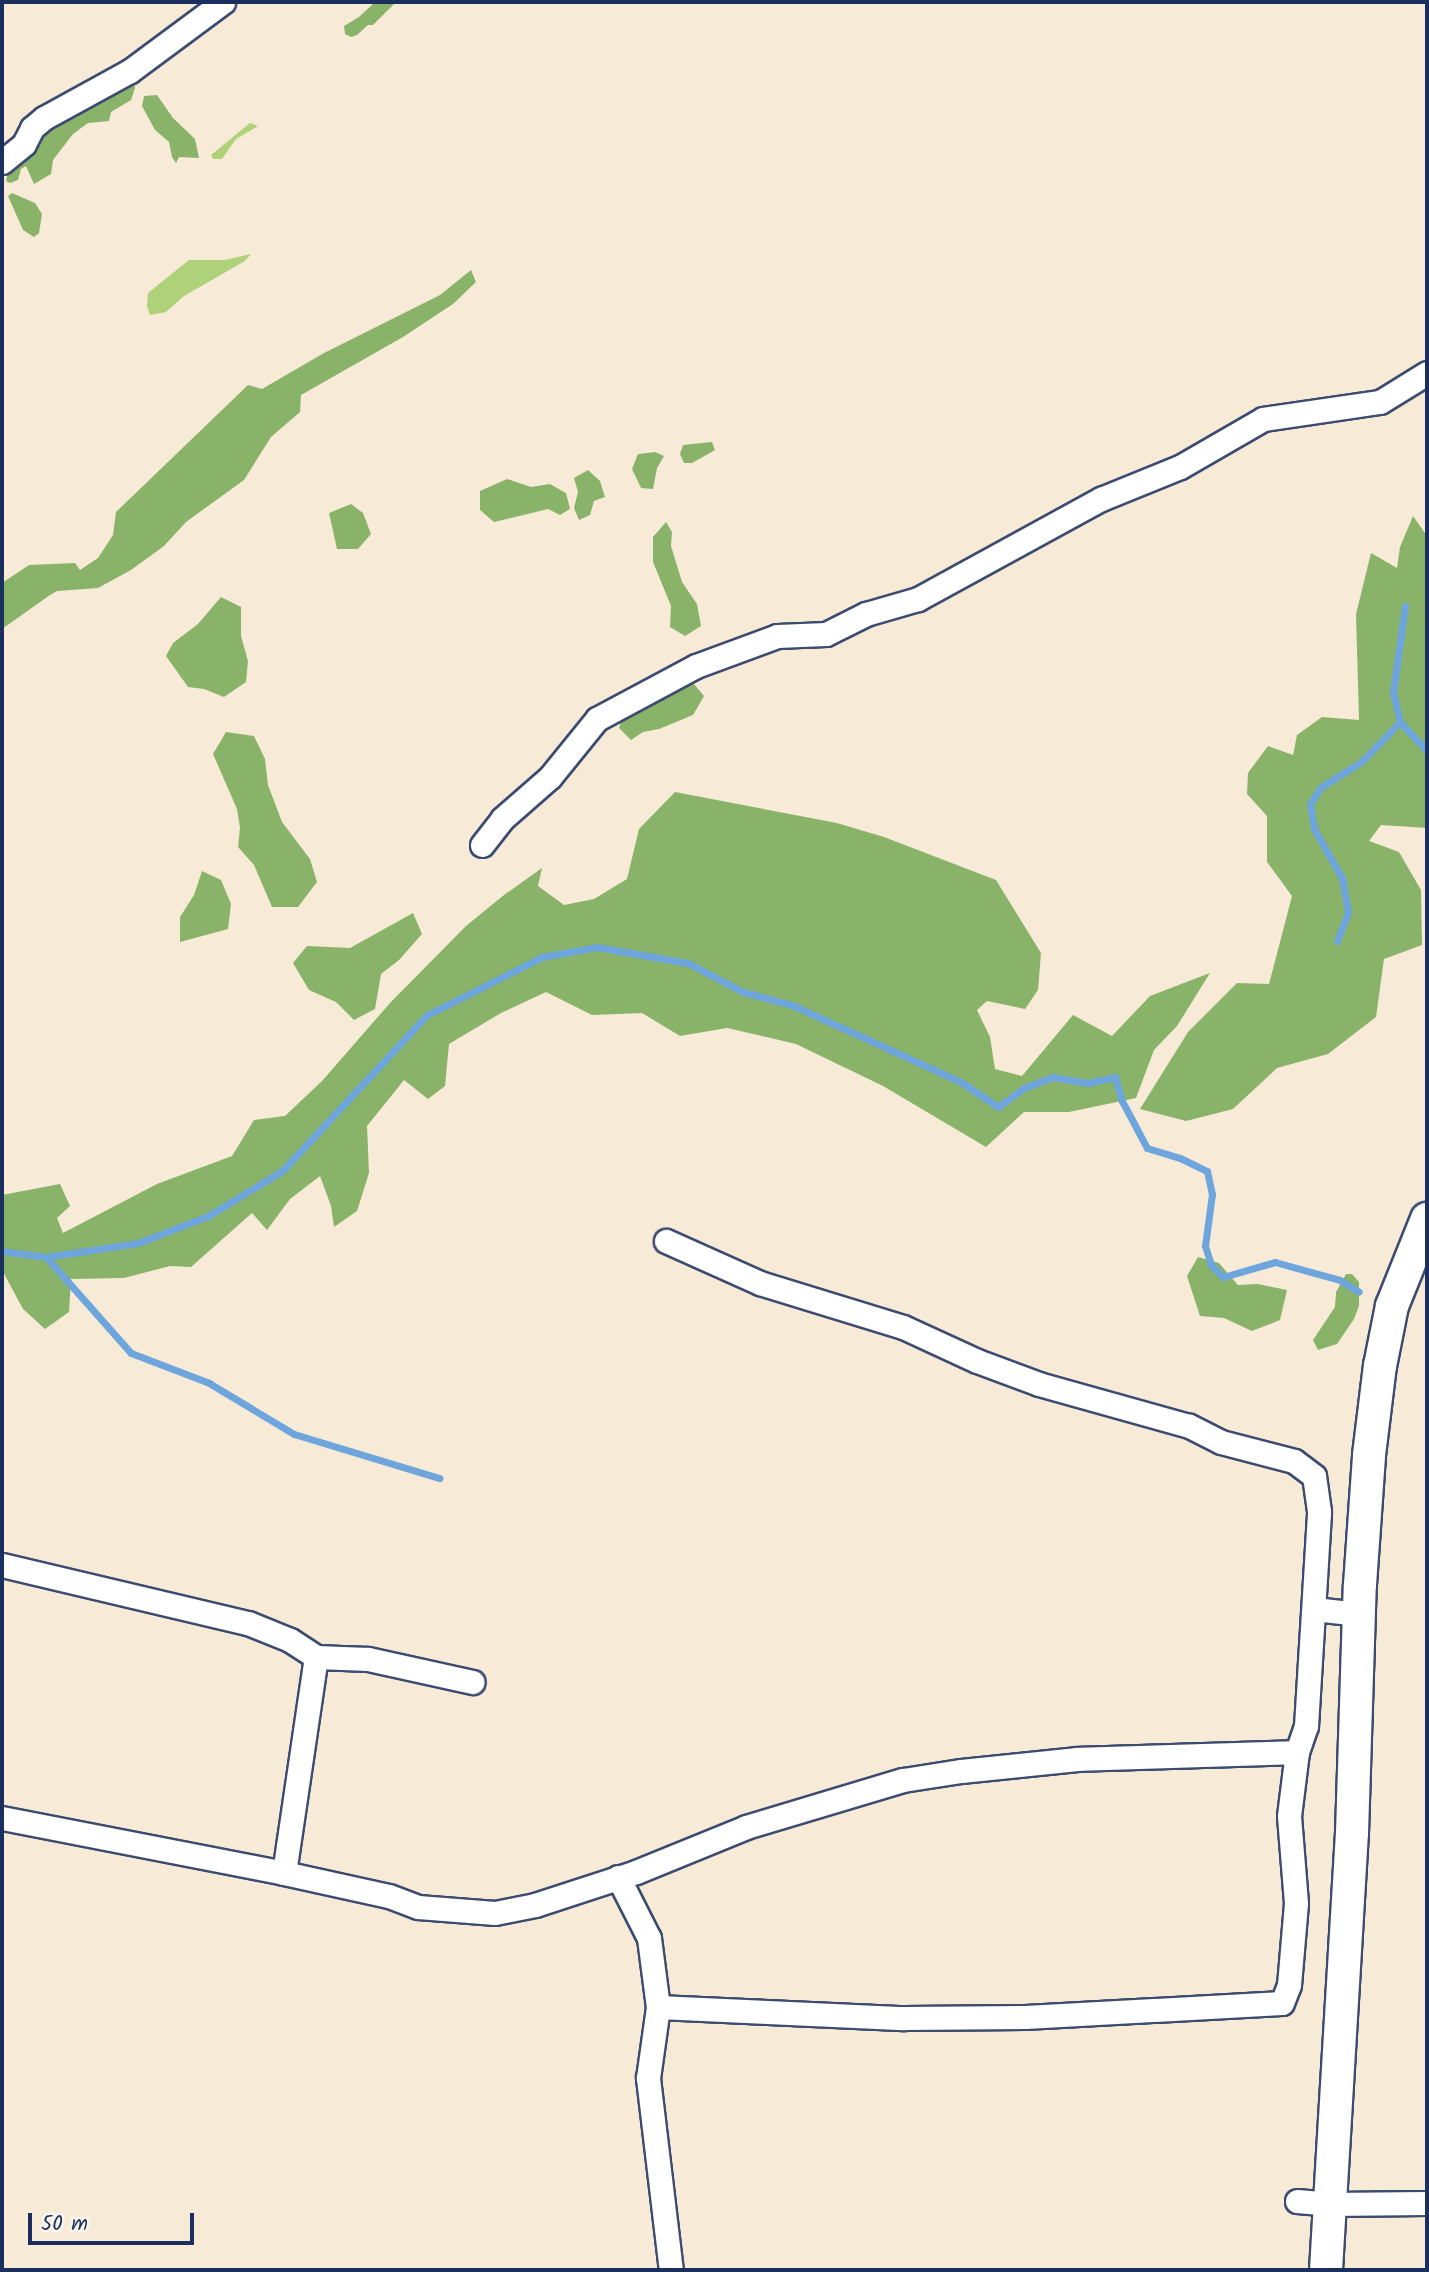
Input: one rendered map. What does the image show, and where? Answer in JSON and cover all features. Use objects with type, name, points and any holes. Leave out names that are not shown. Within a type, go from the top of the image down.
[{"type":"main road","points":[[1326,2270],[1352,1833],[1359,1614],[1369,1455],[1380,1366],[1392,1306],[1427,1219]]},
{"type":"street","points":[[2,162],[24,144],[32,128],[44,118],[130,71],[223,2]]},
{"type":"street","points":[[482,845],[502,819],[550,777],[597,719],[696,666],[777,636],[825,634],[866,614],[918,599],[1101,499],[1180,467],[1263,419],[1380,402],[1427,373]]},
{"type":"street","points":[[658,2007],[904,2018],[1025,2017],[1282,2003],[1289,1985],[1296,1903],[1289,1816],[1297,1752],[1306,1726],[1319,1511],[1314,1476],[1294,1461],[1221,1441],[1189,1426],[1040,1384],[977,1361],[903,1327],[760,1283],[666,1241]]},
{"type":"street","points":[[2,1565],[248,1623],[290,1640],[316,1657],[368,1659],[473,1682]]},
{"type":"street","points":[[1314,1609],[1359,1614]]},
{"type":"street","points":[[284,1872],[316,1657]]},
{"type":"street","points":[[2,1818],[284,1872],[389,1896],[418,1907],[495,1913],[535,1905],[618,1877],[746,1827],[903,1780],[961,1770],[1077,1759],[1297,1752]]},
{"type":"street","points":[[618,1877],[649,1938],[658,2007],[648,2078],[671,2270]]},
{"type":"street","points":[[1297,2202],[1427,2203]]},
{"type":"green space","points":[[375,2],[396,2],[373,25],[368,25],[351,37],[345,34],[344,26]]},
{"type":"green space","points":[[133,81],[135,88],[131,100],[111,112],[109,121],[88,123],[73,134],[53,160],[51,174],[34,184],[26,166],[21,169],[18,180],[10,183],[6,181],[8,173],[37,143],[40,136],[78,109],[95,106],[120,84]]},
{"type":"green space","points":[[157,95],[173,118],[195,139],[199,158],[179,157],[176,163],[172,157],[169,142],[155,130],[142,106],[144,96]]},
{"type":"green space","points":[[250,123],[258,126],[236,139],[222,159],[213,159],[211,155]]},
{"type":"green space","points":[[12,193],[35,203],[42,214],[39,233],[34,237],[23,230],[8,196]]},
{"type":"green space","points":[[251,254],[245,261],[184,296],[166,312],[150,315],[147,306],[148,293],[189,260],[225,260]]},
{"type":"green space","points":[[471,270],[476,282],[453,304],[403,337],[301,395],[300,412],[271,437],[244,480],[186,522],[164,546],[131,570],[98,588],[57,591],[2,629],[2,583],[29,565],[75,563],[80,570],[98,558],[113,535],[116,512],[248,385],[262,389],[324,353],[440,295]]},
{"type":"green space","points":[[712,442],[715,450],[692,463],[684,463],[680,454],[683,445]]},
{"type":"green space","points":[[655,452],[664,456],[657,468],[653,489],[641,488],[632,469],[638,454]]},
{"type":"green space","points":[[588,470],[600,481],[605,497],[594,501],[590,515],[579,520],[574,508],[578,492],[574,478]]},
{"type":"green space","points":[[507,479],[531,487],[550,484],[566,493],[570,509],[560,515],[548,509],[494,522],[480,510],[480,491]]},
{"type":"green space","points":[[351,504],[363,513],[371,534],[358,549],[337,549],[329,513]]},
{"type":"green space","points":[[1413,516],[1427,536],[1427,828],[1381,825],[1369,841],[1399,852],[1421,890],[1422,945],[1384,959],[1376,1017],[1328,1054],[1277,1068],[1233,1109],[1186,1121],[1140,1109],[1188,1032],[1237,983],[1269,984],[1292,896],[1267,862],[1267,816],[1247,794],[1248,773],[1268,746],[1293,755],[1297,735],[1322,717],[1359,720],[1356,614],[1371,553],[1397,568],[1400,547]]},
{"type":"green space","points":[[666,522],[672,532],[671,546],[682,582],[697,604],[701,626],[685,636],[670,627],[671,606],[653,562],[653,537]]},
{"type":"green space","points":[[221,597],[241,607],[241,636],[248,661],[246,682],[224,697],[204,689],[188,687],[166,656],[173,643],[198,624]]},
{"type":"green space","points":[[694,684],[704,696],[693,715],[659,729],[643,732],[631,740],[619,728],[624,713],[678,687]]},
{"type":"green space","points":[[226,732],[254,736],[265,759],[268,785],[282,822],[310,859],[317,882],[298,907],[272,907],[254,865],[238,847],[240,828],[237,809],[213,754]]},
{"type":"green space","points":[[675,792],[837,823],[884,837],[996,880],[1041,953],[1038,990],[1025,1009],[987,1001],[977,1010],[990,1037],[995,1069],[1022,1076],[1073,1015],[1112,1036],[1150,996],[1210,973],[1177,1026],[1154,1050],[1136,1098],[1069,1112],[1024,1112],[986,1147],[883,1086],[796,1044],[727,1028],[680,1036],[642,1013],[592,1015],[546,992],[501,1013],[449,1044],[445,1086],[428,1099],[404,1080],[367,1126],[369,1173],[357,1211],[334,1227],[331,1206],[320,1176],[290,1199],[267,1230],[252,1213],[191,1267],[170,1266],[124,1278],[71,1279],[69,1312],[45,1329],[23,1309],[2,1270],[2,1195],[60,1184],[70,1206],[57,1218],[63,1233],[157,1184],[232,1156],[254,1120],[285,1116],[322,1081],[390,1003],[466,926],[542,868],[538,886],[564,905],[594,899],[627,879],[639,829]]},
{"type":"green space","points":[[202,871],[221,880],[231,904],[228,929],[180,942],[180,917],[194,895]]},
{"type":"green space","points":[[413,913],[422,934],[399,960],[381,974],[375,1009],[354,1020],[336,1002],[309,990],[293,963],[307,946],[350,948]]},
{"type":"green space","points":[[1198,1257],[1219,1263],[1238,1285],[1258,1284],[1287,1290],[1280,1320],[1252,1331],[1224,1318],[1200,1316],[1187,1276]]},
{"type":"green space","points":[[1346,1274],[1352,1274],[1359,1282],[1359,1306],[1354,1319],[1337,1344],[1318,1350],[1313,1340],[1335,1307],[1336,1292]]},
{"type":"waterway","points":[[1405,606],[1393,692],[1400,722],[1427,751]]},
{"type":"waterway","points":[[1337,941],[1348,912],[1342,878],[1314,829],[1310,804],[1321,787],[1361,762],[1400,722]]},
{"type":"waterway","points":[[2,1251],[46,1257],[138,1243],[208,1216],[282,1171],[427,1015],[542,957],[597,947],[688,963],[743,992],[792,1005],[961,1082],[998,1107],[1024,1088],[1053,1077],[1088,1083],[1115,1077],[1122,1101],[1147,1148],[1180,1158],[1207,1171],[1212,1194],[1205,1246],[1211,1265],[1223,1277],[1275,1262],[1340,1280],[1359,1292]]},
{"type":"waterway","points":[[46,1257],[131,1353],[209,1383],[294,1434],[439,1478]]}]
